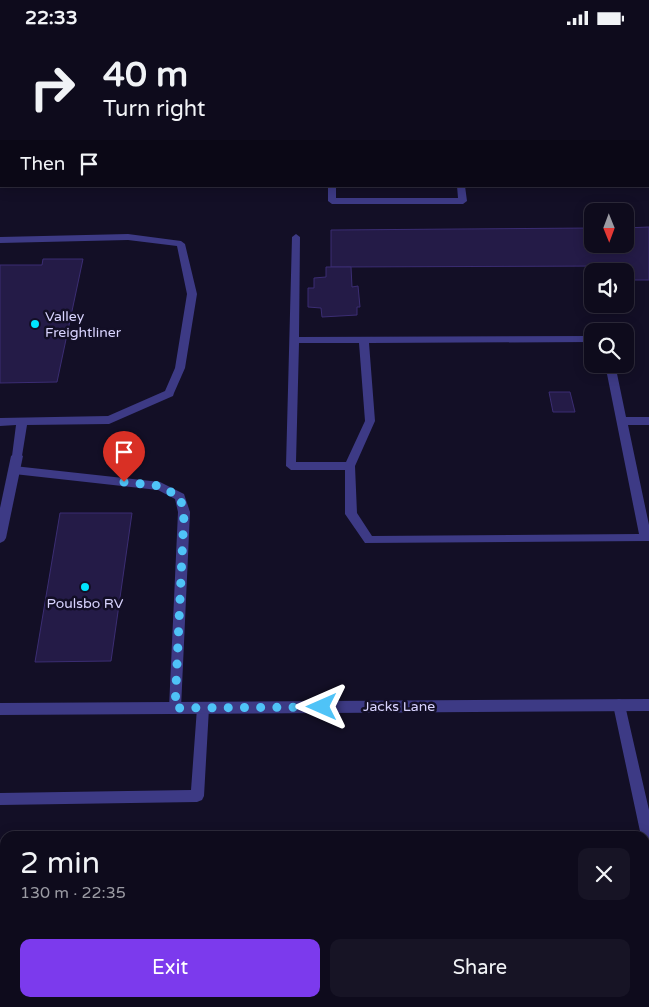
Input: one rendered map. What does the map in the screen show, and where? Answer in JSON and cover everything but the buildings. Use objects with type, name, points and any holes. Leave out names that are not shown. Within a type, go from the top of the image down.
[{"type":"street","points":[[0,538],[17,455]]},
{"type":"street","name":"Jacks Lane","points":[[0,709],[649,705]]},
{"type":"lane","points":[[332,187],[332,201],[463,201],[461,187]]},
{"type":"lane","points":[[0,240],[128,237],[181,244],[192,294],[180,368],[169,393],[109,420],[0,421]]},
{"type":"lane","points":[[296,237],[291,466],[350,466]]},
{"type":"lane","points":[[364,339],[370,421],[350,466],[351,514],[369,540],[646,538],[612,373]]},
{"type":"lane","points":[[294,340],[584,339]]},
{"type":"lane","points":[[622,421],[649,421]]},
{"type":"lane","points":[[17,455],[22,422]]},
{"type":"lane","points":[[14,470],[160,486],[180,497],[184,513],[175,708]]},
{"type":"lane","points":[[620,705],[647,831]]},
{"type":"lane","points":[[0,799],[197,796],[203,708]]},
{"type":"place","name":"Valley Freightliner","points":[[35,324]]},
{"type":"place","name":"Poulsbo RV","points":[[85,587]]},
{"type":"route","points":[[124,482],[160,486],[180,497],[184,513],[175,708],[322,707]]}]
